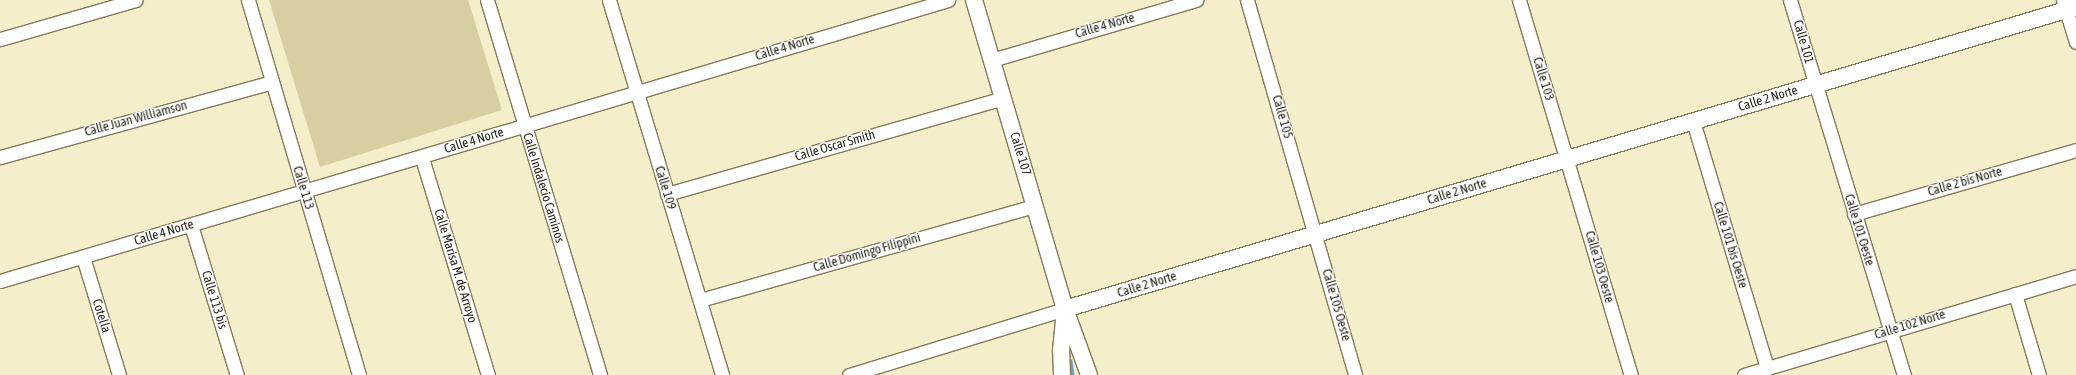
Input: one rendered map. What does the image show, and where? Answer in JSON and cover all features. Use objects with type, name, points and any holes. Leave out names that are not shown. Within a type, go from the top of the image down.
[{"type":"street","points":[[0,39],[136,0]]},
{"type":"street","name":"Calle 113","points":[[248,0],[359,375]]},
{"type":"street","name":"Calle Indalecio Caminos","points":[[486,0],[600,375]]},
{"type":"street","name":"Calle 109","points":[[608,0],[722,375]]},
{"type":"street","name":"Calle 4 Norte","points":[[0,281],[304,191],[422,158],[524,126],[948,0]]},
{"type":"street","name":"Calle 107","points":[[974,0],[1066,309],[1089,375]]},
{"type":"street","name":"Calle 4 Norte","points":[[992,60],[1196,0]]},
{"type":"street","name":"Calle 105","points":[[1247,0],[1316,234]]},
{"type":"street","name":"Calle 103","points":[[1519,0],[1567,159]]},
{"type":"street","name":"Calle 101","points":[[1790,0],[1815,85]]},
{"type":"street","points":[[2068,5],[2076,42]]},
{"type":"street","name":"Calle 2 Norte","points":[[852,375],[1066,309],[1815,85],[2068,5]]},
{"type":"street","name":"Calle Juan Williamson","points":[[0,157],[272,82]]},
{"type":"street","name":"Calle 101 Oeste","points":[[1815,85],[1904,375]]},
{"type":"street","name":"Calle Oscar Smith","points":[[667,194],[1003,98]]},
{"type":"street","name":"Calle 101 bis Oeste","points":[[1693,121],[1767,368]]},
{"type":"street","name":"Calle 2 bis Norte","points":[[1854,214],[2076,150]]},
{"type":"street","name":"Calle Marisa M. de Arroyo","points":[[422,158],[488,375]]},
{"type":"street","name":"Calle 103 Oeste","points":[[1567,159],[1631,375]]},
{"type":"street","name":"Calle Domingo Filippini","points":[[700,300],[1035,206]]},
{"type":"street","name":"Calle 113 bis","points":[[191,225],[237,375]]},
{"type":"street","name":"Calle 105 Oeste","points":[[1316,234],[1355,375]]},
{"type":"street","name":"Cotella","points":[[83,257],[119,375]]},
{"type":"street","name":"Calle 102 Norte","points":[[1744,375],[2076,276]]},
{"type":"street","points":[[2015,294],[2039,375]]},
{"type":"street","points":[[1062,375],[1061,350],[1066,309]]},
{"type":"shaded area","points":[[269,0],[468,0],[502,110],[320,167]]},
{"type":"waterway","points":[[1070,361],[1072,375]]}]
